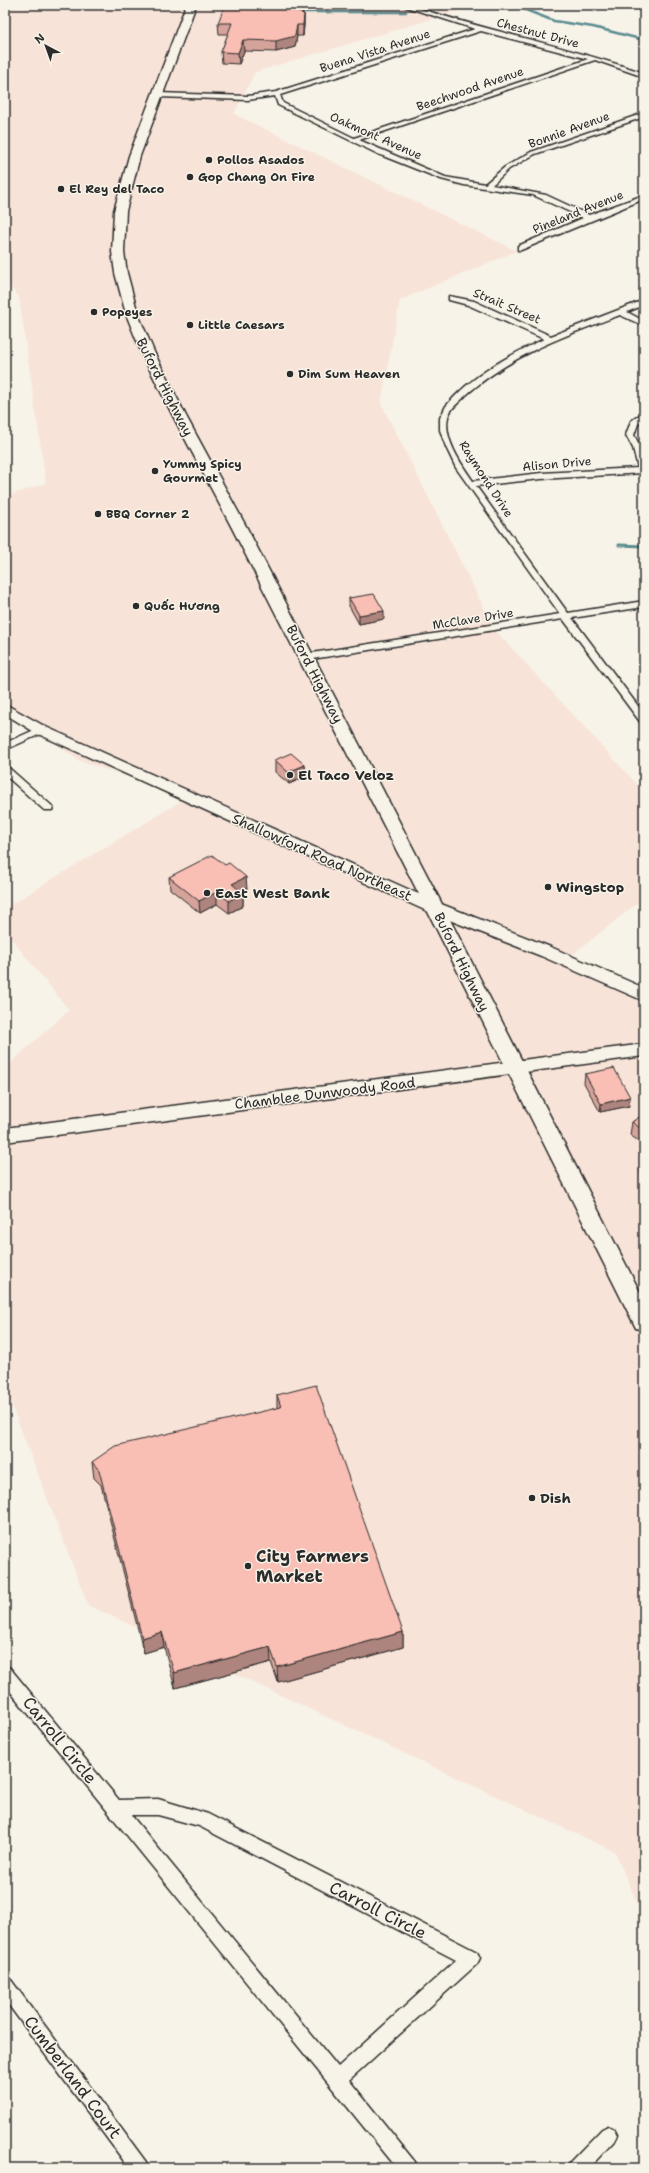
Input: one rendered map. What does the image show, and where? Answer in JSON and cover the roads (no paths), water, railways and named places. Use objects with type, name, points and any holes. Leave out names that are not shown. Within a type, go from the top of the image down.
[{"type":"main road","name":"Buford Highway","points":[[191,5],[138,147],[122,200],[118,248],[125,293],[138,334],[205,466],[244,532],[262,573],[435,908],[644,1322]]},
{"type":"street","name":"Chestnut Drive","points":[[403,5],[480,29],[592,59],[644,75]]},
{"type":"street","name":"Buena Vista Avenue","points":[[277,94],[480,29]]},
{"type":"street","name":"Beechwood Avenue","points":[[354,140],[592,59]]},
{"type":"street","points":[[158,95],[248,98],[277,94]]},
{"type":"street","name":"Oakmont Avenue","points":[[277,94],[280,104],[354,140],[444,178],[486,186],[526,191],[546,197],[588,218]]},
{"type":"street","name":"Bonnie Avenue","points":[[486,186],[507,168],[533,154],[644,115]]},
{"type":"street","name":"Pineland Avenue","points":[[522,248],[588,218],[644,197]]},
{"type":"street","name":"Strait Street","points":[[452,298],[471,303],[551,339]]},
{"type":"street","name":"Raymond Drive","points":[[644,302],[551,339],[492,370],[468,387],[446,411],[442,422],[455,459],[565,616],[644,721]]},
{"type":"street","points":[[621,312],[644,324]]},
{"type":"street","points":[[643,470],[637,448],[630,435],[634,423],[644,414]]},
{"type":"street","name":"Alison Drive","points":[[472,484],[541,476],[643,470]]},
{"type":"street","name":"McClave Drive","points":[[306,658],[644,604]]},
{"type":"street","name":"Shallowford Road Northeast","points":[[5,708],[41,730],[435,908],[547,952],[644,995]]},
{"type":"street","points":[[5,747],[41,730]]},
{"type":"street","points":[[5,770],[48,808]]},
{"type":"street","name":"Chamblee Dunwoody Road","points":[[5,1135],[644,1050]]},
{"type":"street","name":"Carroll Circle","points":[[5,1673],[409,2168]]},
{"type":"street","name":"Carroll Circle","points":[[116,1808],[158,1806],[202,1819],[471,1958],[337,2079]]},
{"type":"street","name":"Cumberland Court","points":[[5,1986],[140,2168]]},
{"type":"street","points":[[576,2168],[608,2135]]},
{"type":"waterway","points":[[439,9],[482,5]]},
{"type":"waterway","points":[[513,5],[554,21],[593,27],[644,40]]},
{"type":"waterway","points":[[294,12],[406,12]]},
{"type":"waterway","points":[[619,545],[644,546]]},
{"type":"place","name":"Pollos Asados","points":[[209,160]]},
{"type":"place","name":"Gop Chang On Fire","points":[[190,177]]},
{"type":"place","name":"El Rey del Taco","points":[[61,189]]},
{"type":"place","name":"Popeyes","points":[[94,312]]},
{"type":"place","name":"Little Caesars","points":[[190,325]]},
{"type":"place","name":"Dim Sum Heaven","points":[[290,374]]},
{"type":"place","name":"Yummy Spicy Gourmet","points":[[155,471]]},
{"type":"place","name":"BBQ Corner 2","points":[[98,514]]},
{"type":"place","name":"Quốc Hương","points":[[136,606]]},
{"type":"place","name":"El Taco Veloz","points":[[290,775]]},
{"type":"place","name":"Wingstop","points":[[548,887]]},
{"type":"place","name":"East West Bank","points":[[207,893]]},
{"type":"place","name":"Dish","points":[[532,1498]]},
{"type":"place","name":"City Farmers Market","points":[[248,1566]]}]
